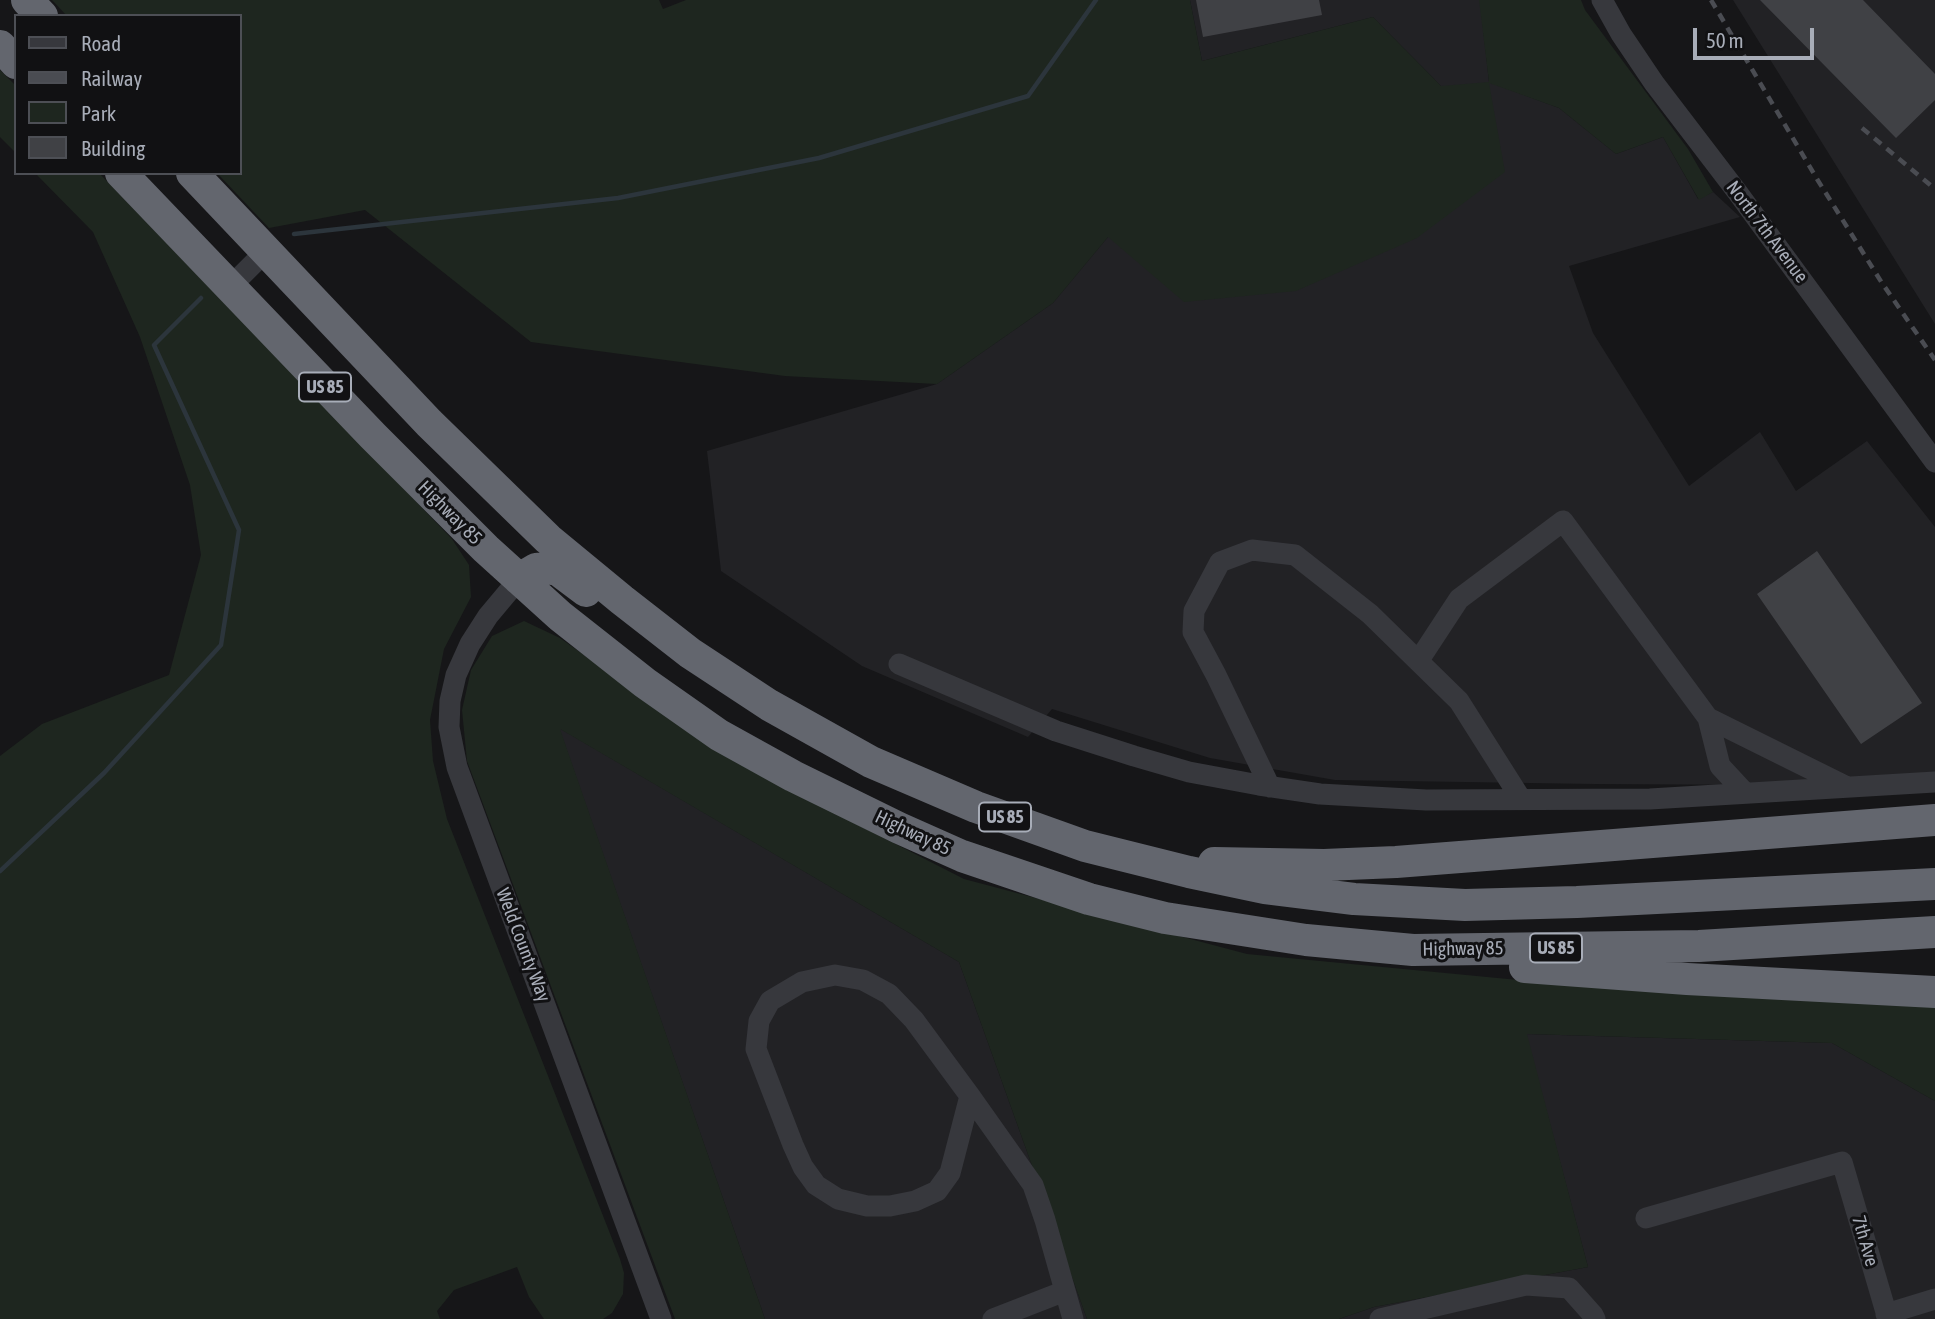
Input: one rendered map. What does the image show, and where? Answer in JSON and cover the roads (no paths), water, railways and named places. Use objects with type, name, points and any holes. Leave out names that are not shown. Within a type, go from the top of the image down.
[{"type":"highway","points":[[27,0],[40,14]]},
{"type":"highway","points":[[0,46],[14,60]]},
{"type":"highway","name":"Highway 85","points":[[123,175],[373,436],[486,549],[560,616],[645,683],[719,735],[793,776],[962,856],[1089,899],[1164,918],[1306,940],[1413,950],[1699,946],[1935,932]]},
{"type":"highway","name":"US 85","points":[[194,175],[429,423],[548,539],[622,600],[690,653],[769,705],[871,762],[976,807],[1085,846],[1189,872],[1265,888],[1354,899],[1465,905],[1935,884]]},
{"type":"highway","points":[[519,579],[536,569],[558,570],[690,672],[749,708],[793,719]]},
{"type":"highway","points":[[1085,846],[1133,847],[1210,863],[1324,865],[1396,862],[1935,820]]},
{"type":"highway","points":[[1413,950],[1505,965],[1687,979],[1935,992]]},
{"type":"street","name":"North 7th Avenue","points":[[1602,0],[1654,83],[1779,247],[1935,462]]},
{"type":"street","points":[[230,287],[266,251]]},
{"type":"street","points":[[1419,660],[1460,599],[1563,521],[1708,718],[1720,766],[1745,793]]},
{"type":"street","points":[[1270,787],[1193,632],[1194,611],[1220,562],[1252,550],[1295,555],[1370,614],[1459,701],[1521,799]]},
{"type":"street","name":"Weld County Way","points":[[519,579],[488,616],[470,644],[456,675],[450,701],[449,727],[457,767],[656,1317]]},
{"type":"street","points":[[899,664],[1056,732],[1189,772],[1320,794],[1426,800],[1650,799],[1935,782]]},
{"type":"street","points":[[1708,718],[1849,788]]},
{"type":"street","points":[[970,1096],[950,1173],[937,1191],[915,1201],[890,1206],[867,1206],[838,1199],[816,1185],[803,1167],[793,1145],[756,1049],[759,1021],[770,1000],[802,982],[835,975],[863,980],[888,995],[914,1020],[970,1096],[1033,1185],[1073,1319]]},
{"type":"street","name":"7th Ave","points":[[1646,1218],[1842,1162],[1887,1316]]},
{"type":"street","points":[[1380,1319],[1526,1285],[1569,1288],[1595,1319]]},
{"type":"street","points":[[993,1319],[1065,1291]]},
{"type":"street","points":[[1887,1316],[1935,1299]]},
{"type":"waterway","points":[[294,234],[618,198],[819,158],[1028,96],[1096,0]]},
{"type":"waterway","points":[[0,871],[104,773],[221,645],[239,530],[154,345],[201,298]]},
{"type":"railway","points":[[1711,0],[1817,179],[1882,283],[1935,360]]},
{"type":"railway","points":[[1862,128],[1935,189]]}]
